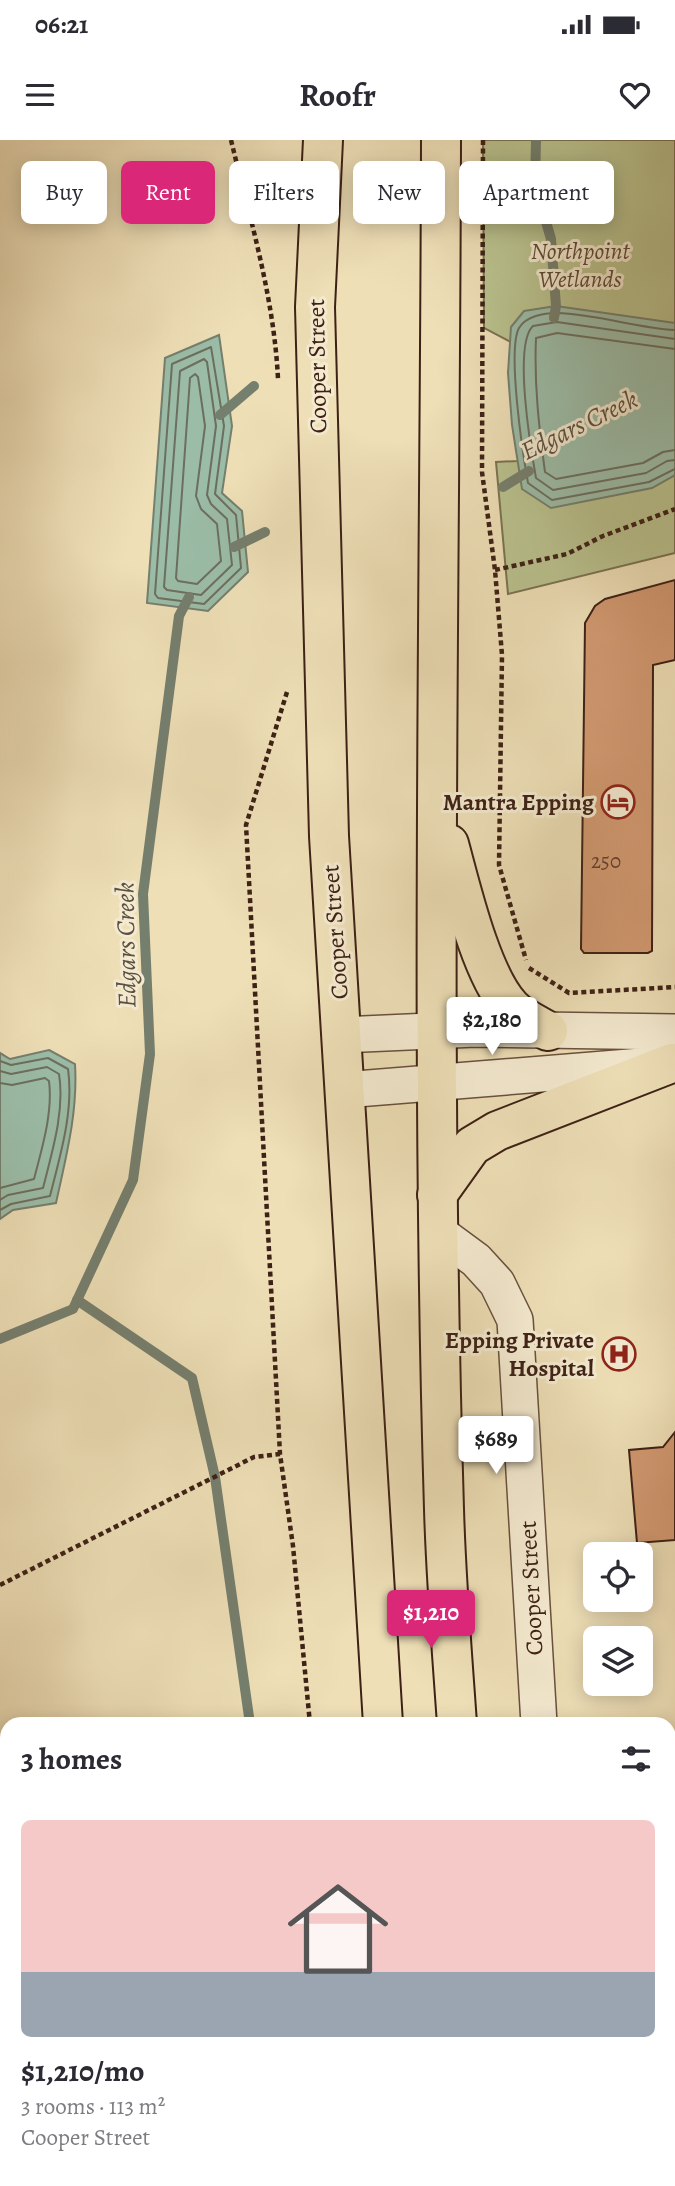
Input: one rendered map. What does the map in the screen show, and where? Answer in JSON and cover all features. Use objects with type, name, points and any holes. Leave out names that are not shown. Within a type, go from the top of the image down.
[{"type":"main road","points":[[441,140],[436,1029],[447,1570],[457,1717]]},
{"type":"main road","name":"Cooper Street","points":[[321,145],[315,307],[329,836],[383,1717]]},
{"type":"main road","points":[[436,798],[468,915],[495,985],[512,1009],[548,1031]]},
{"type":"main road","points":[[438,1213],[472,1146],[497,1131],[674,1053]]},
{"type":"street","points":[[341,1035],[436,1029],[548,1031],[674,1053]]},
{"type":"street","points":[[344,1090],[438,1083],[674,1053]]},
{"type":"street","name":"Cooper Street","points":[[438,1213],[497,1283],[515,1320],[539,1717]]},
{"type":"street","points":[[447,1570],[469,1717]]},
{"type":"path","points":[[231,140],[269,292],[276,332],[279,382]]},
{"type":"path","points":[[483,140],[482,472],[495,570],[502,655],[499,865],[528,968],[569,993],[675,987]]},
{"type":"path","points":[[495,570],[567,554],[603,536],[675,509]]},
{"type":"path","points":[[286,682],[287,696],[246,825],[280,1454],[293,1546],[309,1717]]},
{"type":"path","points":[[0,1585],[254,1457],[280,1454]]},
{"type":"green space","name":"Northpoint Wetlands","points":[[483,140],[675,140],[675,553],[508,594],[496,462],[518,461],[601,389],[484,328],[483,224],[614,224],[614,161],[483,161]]},
{"type":"water","points":[[556,306],[675,323],[675,475],[652,488],[551,508],[522,489],[512,425],[508,373],[511,327],[524,311]]},
{"type":"water","points":[[219,335],[232,426],[222,493],[242,511],[248,572],[208,611],[147,603],[165,358]]},
{"type":"water","points":[[49,1050],[75,1064],[73,1117],[56,1203],[13,1210],[0,1219],[0,1053],[10,1059]]},
{"type":"building","name":"Mantra Epping","points":[[675,580],[675,660],[653,665],[652,951],[584,953],[581,949],[585,623],[595,606],[605,599]]},
{"type":"building","points":[[675,1432],[675,1540],[637,1542],[629,1450],[663,1447]]},
{"type":"waterway","points":[[536,140],[535,184],[551,239],[556,306],[554,318]]},
{"type":"waterway","points":[[220,415],[254,386]]},
{"type":"waterway","name":"Edgars Creek","points":[[503,487],[529,471]]},
{"type":"waterway","name":"Edgars Creek","points":[[234,547],[265,532]]},
{"type":"waterway","name":"Edgars Creek","points":[[0,1339],[73,1309],[133,1180],[150,1054],[143,894],[179,616],[189,597]]},
{"type":"waterway","points":[[77,1300],[192,1378],[215,1477],[249,1717]]},
{"type":"place","name":"Mantra Epping","points":[[618,802]]},
{"type":"place","name":"Epping Private Hospital","points":[[619,1354]]}]
